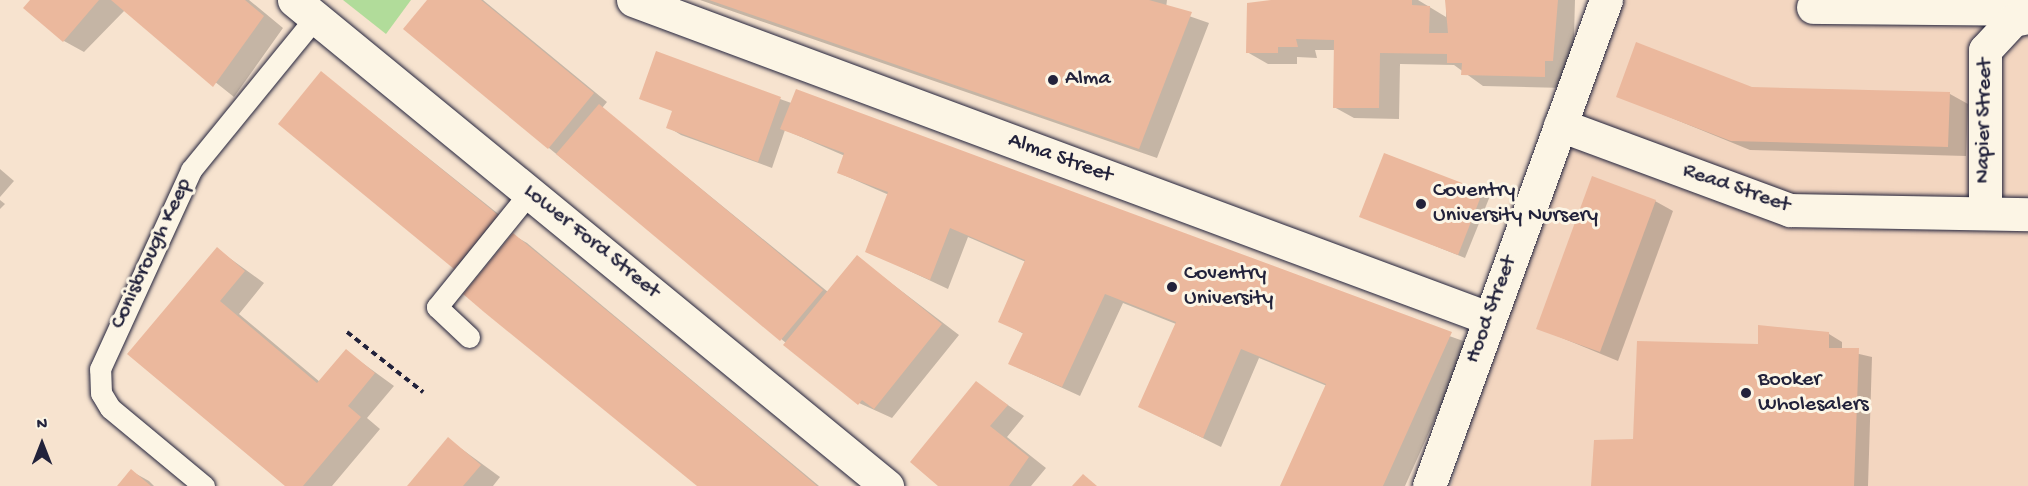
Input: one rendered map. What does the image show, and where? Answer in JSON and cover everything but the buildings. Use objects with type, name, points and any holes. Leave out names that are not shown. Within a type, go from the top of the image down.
[{"type":"street","name":"Alma Street","points":[[633,0],[1488,318]]},
{"type":"street","name":"Hood Street","points":[[1429,486],[1488,318],[1606,0]]},
{"type":"street","points":[[1813,7],[2028,9]]},
{"type":"street","name":"Lower Ford Street","points":[[305,9],[887,486]]},
{"type":"street","name":"Napier Street","points":[[1985,213],[1985,50],[2013,20],[2028,17]]},
{"type":"street","name":"Read Street","points":[[1560,125],[1790,210],[2028,214]]},
{"type":"lane","name":"Conisbrough Keep","points":[[204,486],[110,408],[101,393],[100,369],[191,170],[305,9]]},
{"type":"lane","points":[[469,337],[437,307],[530,192]]},
{"type":"path","points":[[347,332],[423,392]]},
{"type":"shaded area","points":[[1606,0],[2028,0],[2028,486],[1451,486],[1560,125]]},
{"type":"green space","points":[[343,0],[411,0],[386,34]]},
{"type":"place","name":"Alma","points":[[1053,80]]},
{"type":"place","name":"Coventry University Nursery","points":[[1421,204]]},
{"type":"place","name":"Coventry University","points":[[1172,287]]},
{"type":"place","name":"Booker Wholesalers","points":[[1746,393]]}]
